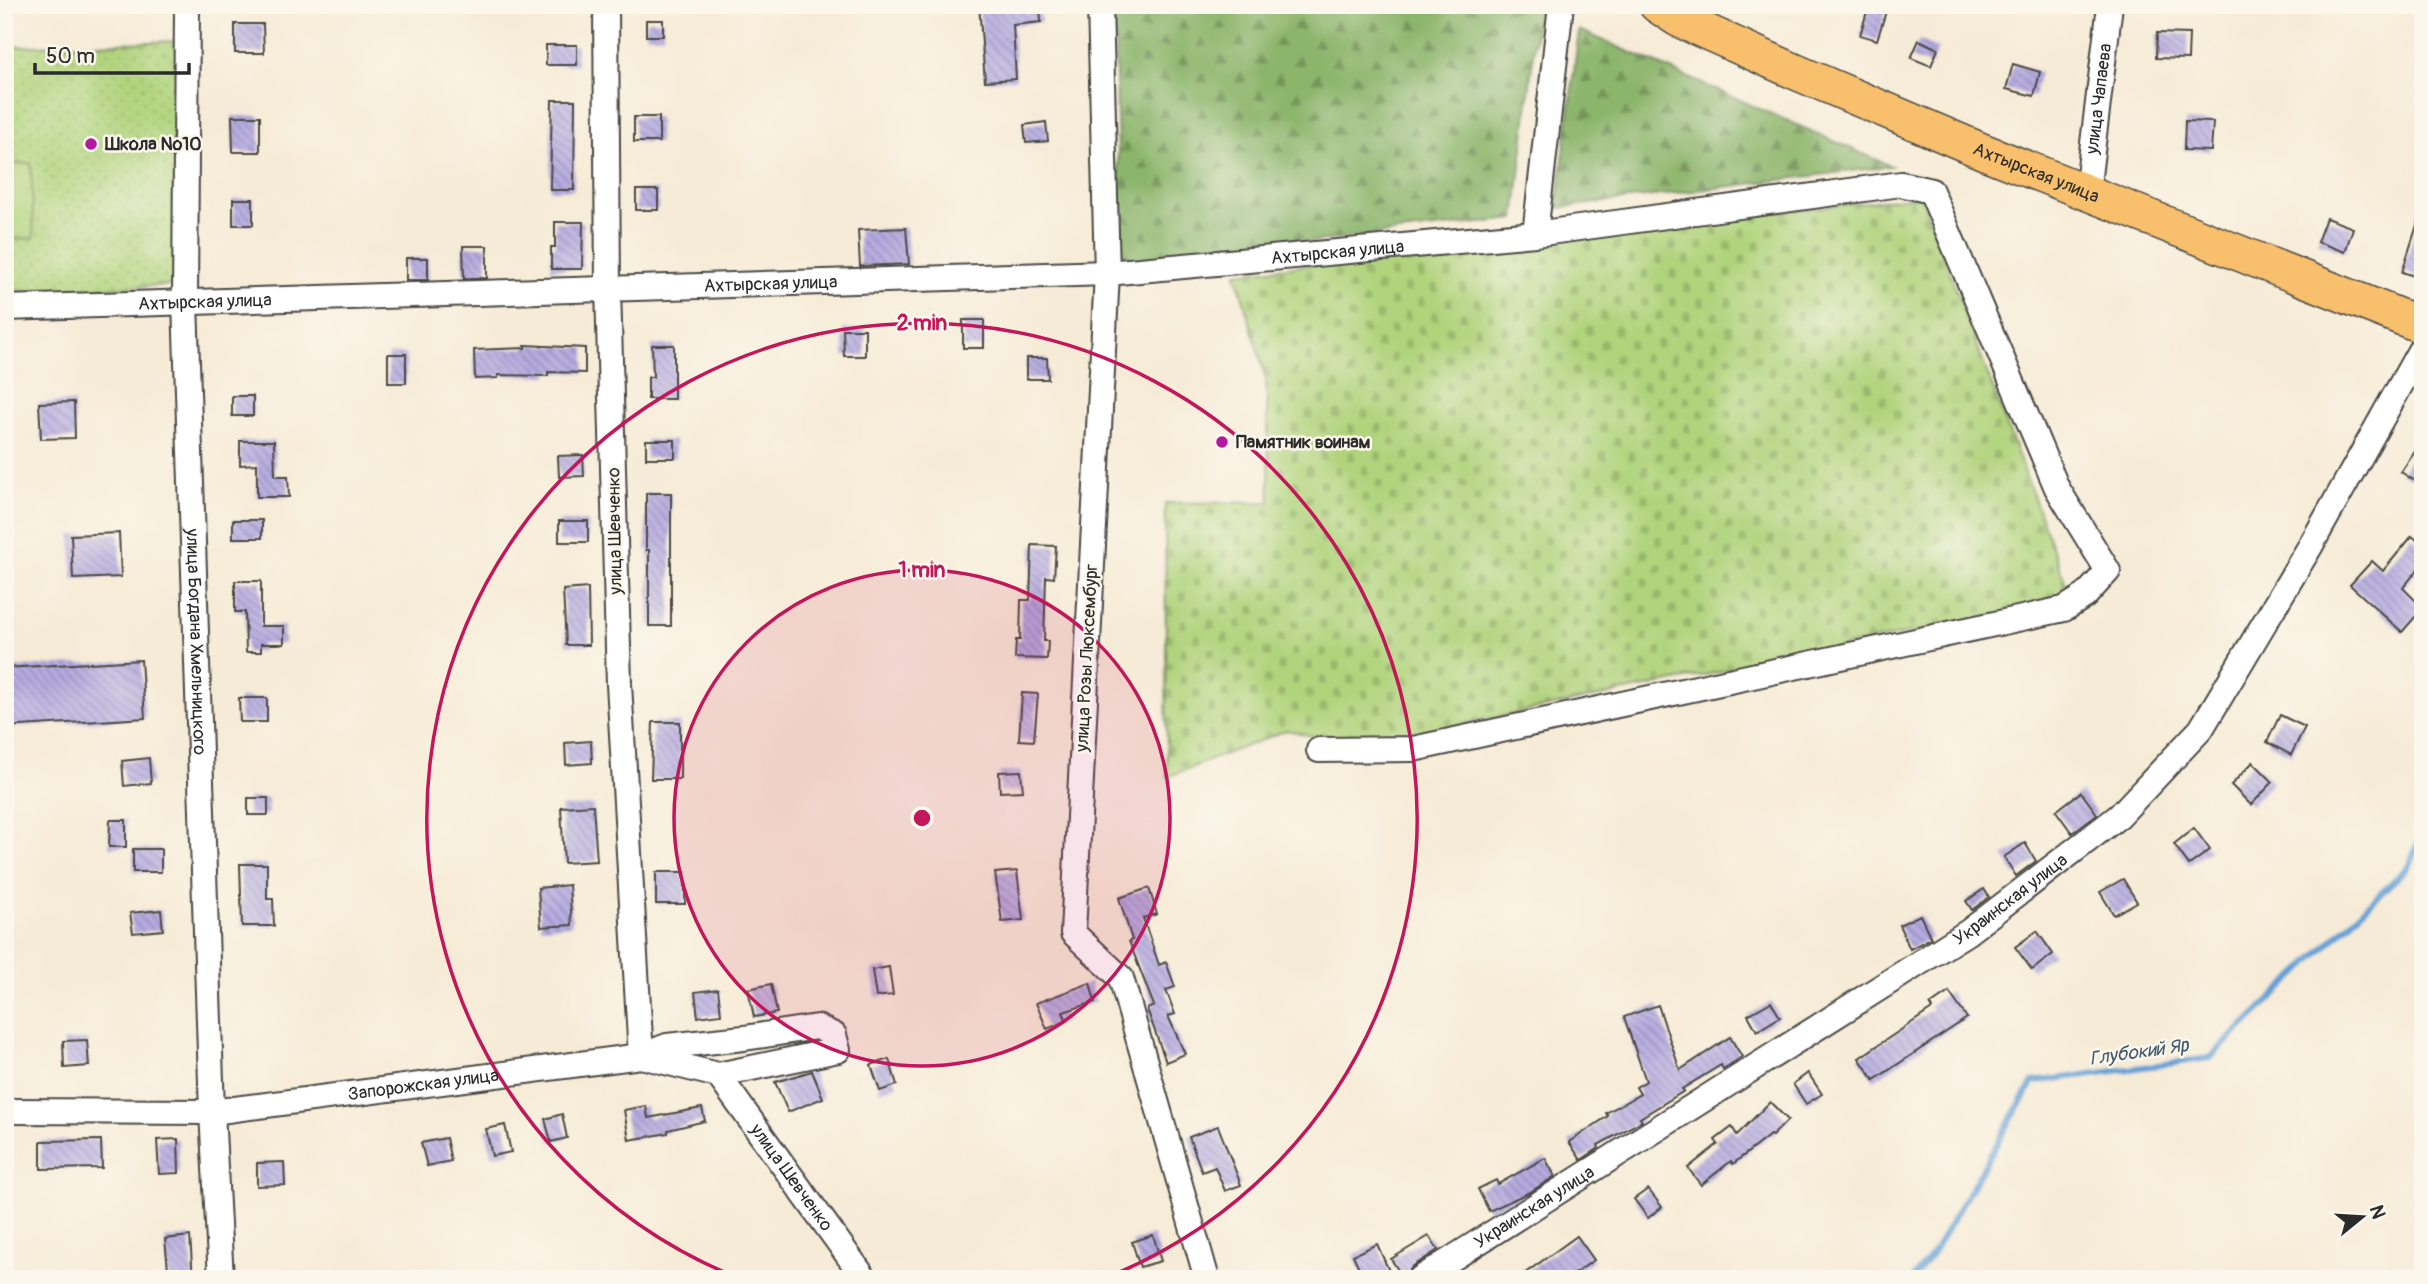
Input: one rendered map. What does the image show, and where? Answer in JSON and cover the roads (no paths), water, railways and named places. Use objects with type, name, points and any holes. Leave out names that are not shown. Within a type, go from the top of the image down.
[{"type":"highway","name":"Ахтырская улица","points":[[1657,5],[1678,19],[1982,151],[2423,326]]},
{"type":"street","name":"улица Богдана Хмельницкого","points":[[187,5],[185,302],[220,1279]]},
{"type":"street","name":"улица Шевченко","points":[[606,5],[608,288],[619,684],[641,1056]]},
{"type":"street","name":"улица Розы Люксембург","points":[[1100,5],[1107,273],[1073,933],[1121,978],[1207,1279]]},
{"type":"street","points":[[1535,234],[1561,5]]},
{"type":"street","name":"улица Чапаева","points":[[2087,192],[2110,5]]},
{"type":"street","name":"Ахтырская улица","points":[[5,308],[1107,273],[1535,234],[1901,184],[1931,191],[2057,488],[2108,571],[2085,596],[2064,609],[1413,749],[1319,750]]},
{"type":"street","name":"Украинская улица","points":[[1420,1279],[1968,932],[2119,816],[2201,729],[2311,545],[2423,345]]},
{"type":"street","name":"Запорожская улица","points":[[5,1111],[212,1112],[641,1056],[667,1046],[817,1027],[834,1035],[838,1050],[718,1074],[641,1056]]},
{"type":"street","name":"улица Шевченко","points":[[718,1074],[866,1279]]},
{"type":"waterway","name":"Глубокий Яр","points":[[1912,1279],[1933,1253],[2033,1082],[2210,1058],[2408,867],[2423,833]]},
{"type":"place","name":"Школа №10","points":[[91,144]]},
{"type":"place","name":"Памятник воинам","points":[[1222,442]]}]
